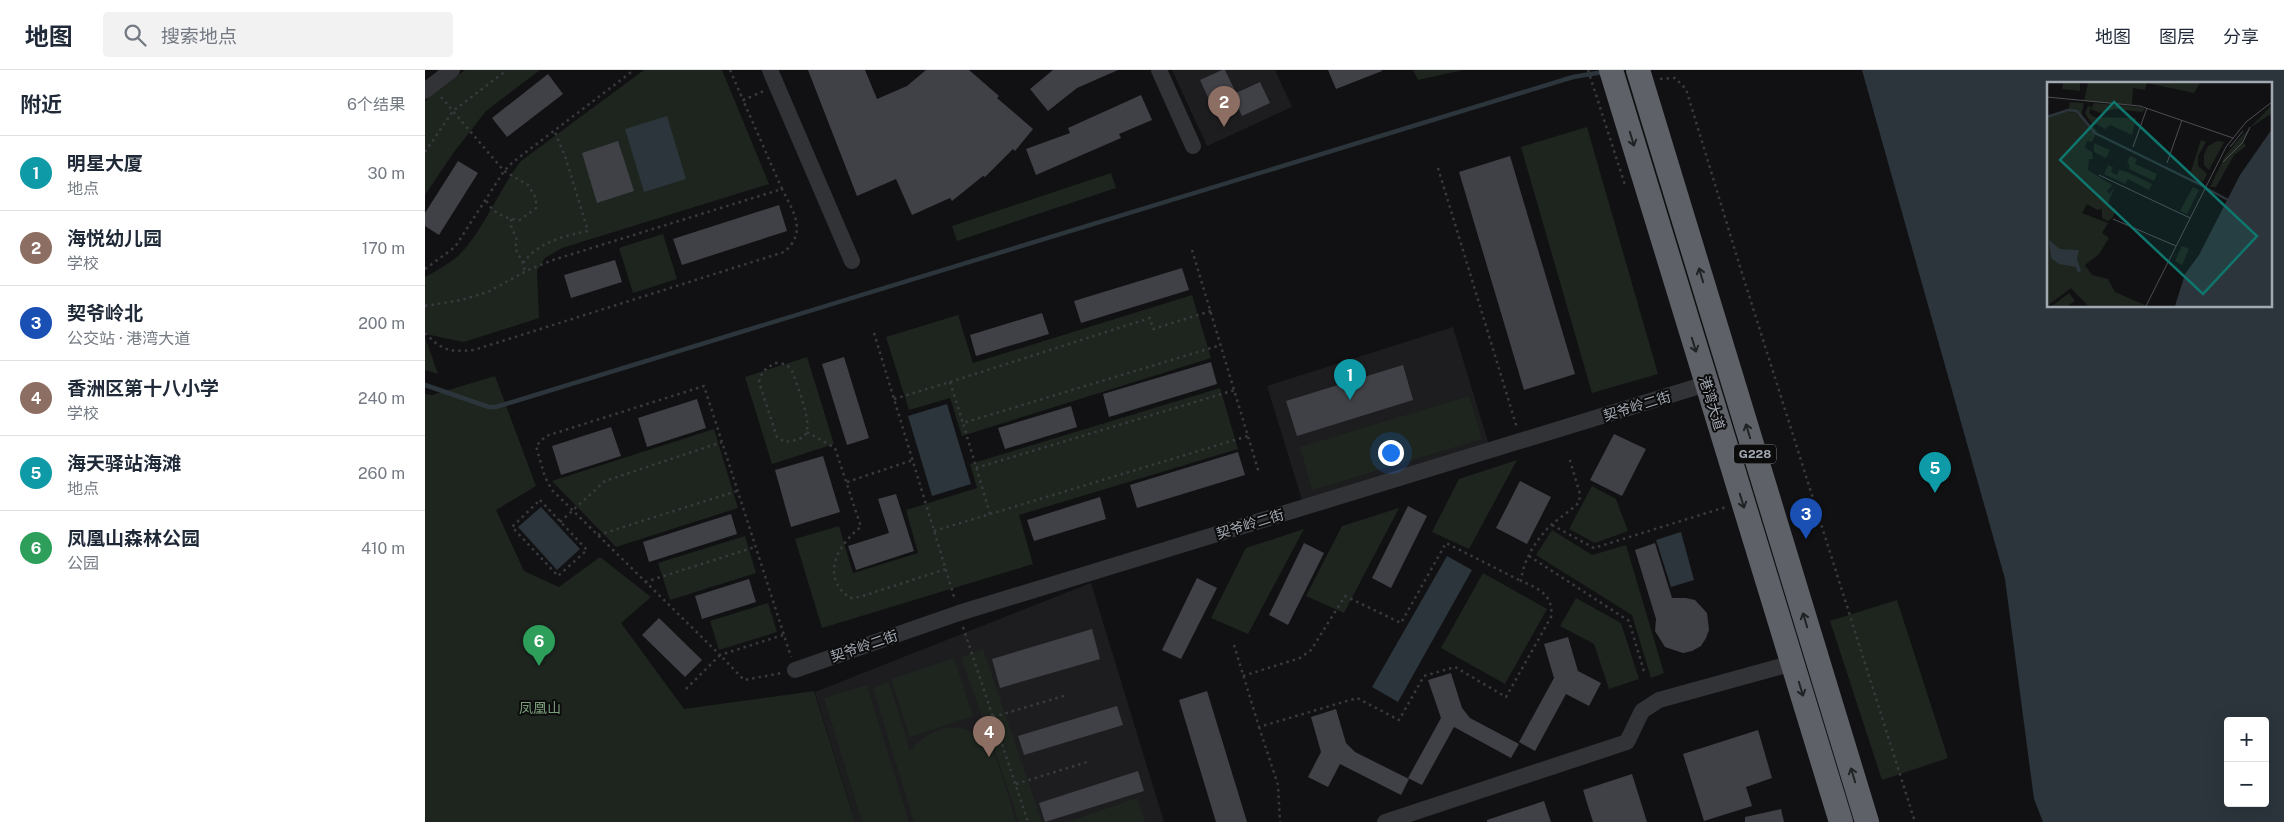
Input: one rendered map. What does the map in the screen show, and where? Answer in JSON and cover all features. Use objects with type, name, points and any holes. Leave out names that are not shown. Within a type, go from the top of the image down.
[{"type":"highway","name":"港湾大道","points":[[1611,70],[1607,96],[1706,384],[1841,822]]},
{"type":"highway","name":"港湾大道","points":[[1647,78],[1867,822]]},
{"type":"street","points":[[428,88],[452,70]]},
{"type":"street","points":[[770,70],[853,261]]},
{"type":"street","points":[[1159,70],[1193,146]]},
{"type":"street","name":"契爷岭二街","points":[[795,670],[959,613],[1706,384]]},
{"type":"street","points":[[1385,822],[1627,742],[1642,711],[1659,700],[1793,663]]},
{"type":"path","points":[[425,152],[453,111],[507,70]]},
{"type":"path","points":[[425,269],[455,247],[504,171],[554,130],[634,70]]},
{"type":"path","points":[[425,333],[436,346],[453,352],[474,350],[784,252],[792,245],[797,235],[797,224],[730,70]]},
{"type":"path","points":[[1588,70],[1607,96]]},
{"type":"path","points":[[1647,78],[1675,78],[1686,89],[1915,822]]},
{"type":"path","points":[[743,100],[777,86]]},
{"type":"path","points":[[428,88],[453,111],[504,171],[528,185],[537,198],[536,208],[528,216],[520,220],[511,219],[495,212],[486,200]]},
{"type":"path","points":[[523,263],[530,253],[541,246],[562,237],[588,231],[565,156],[554,130]]},
{"type":"path","points":[[1438,168],[1521,441]]},
{"type":"path","points":[[425,306],[461,300],[488,292],[525,272],[553,260],[782,189]]},
{"type":"path","points":[[511,219],[511,226],[517,240],[515,248],[523,263],[525,272]]},
{"type":"path","points":[[1192,250],[1259,473]]},
{"type":"path","points":[[894,399],[1150,318],[1153,329],[1211,311]]},
{"type":"path","points":[[874,333],[959,613],[1028,822]]},
{"type":"path","points":[[963,423],[1221,344]]},
{"type":"path","points":[[782,363],[789,366],[792,370],[808,419],[807,432],[804,437],[785,442],[777,437],[759,382],[760,376],[766,368],[782,363]]},
{"type":"path","points":[[950,382],[990,514]]},
{"type":"path","points":[[704,386],[737,491],[795,670],[744,680],[552,490],[542,468],[536,446],[546,436],[704,386]]},
{"type":"path","points":[[976,468],[1235,390]]},
{"type":"path","points":[[807,432],[835,448],[861,527],[851,535],[840,550],[835,561],[833,573],[836,585],[841,592],[850,598],[860,597],[946,569]]},
{"type":"path","points":[[935,531],[1248,436]]},
{"type":"path","points":[[560,522],[605,480],[722,442]]},
{"type":"path","points":[[1521,581],[1522,568],[1529,556],[1552,525],[1579,502],[1580,494],[1569,458]]},
{"type":"path","points":[[847,482],[913,460]]},
{"type":"path","points":[[598,535],[737,491]]},
{"type":"path","points":[[540,500],[560,522],[587,550],[558,576],[511,527],[540,500]]},
{"type":"path","points":[[1552,525],[1594,548],[1728,507]]},
{"type":"path","points":[[1243,676],[1300,658],[1311,650],[1345,596],[1401,623],[1446,543],[1541,590],[1547,596],[1552,610],[1551,617],[1506,697],[1455,666],[1424,676],[1399,720],[1357,698],[1259,727]]},
{"type":"path","points":[[645,582],[755,547]]},
{"type":"path","points":[[1529,556],[1629,621],[1645,675]]},
{"type":"path","points":[[686,689],[720,655],[783,635]]},
{"type":"path","points":[[1234,645],[1278,785],[1280,822]]},
{"type":"path","points":[[993,718],[1067,695]]},
{"type":"path","points":[[1016,784],[1087,762]]},
{"type":"shaded area","points":[[1172,70],[1275,70],[1292,107],[1207,146]]},
{"type":"shaded area","points":[[1862,70],[2284,70],[2284,822],[2043,822],[2034,799],[2005,579]]},
{"type":"shaded area","points":[[667,116],[686,179],[644,192],[625,129]]},
{"type":"shaded area","points":[[1453,327],[1489,445],[1302,500],[1267,386]]},
{"type":"shaded area","points":[[947,404],[971,484],[932,496],[908,416]]},
{"type":"shaded area","points":[[541,507],[580,549],[557,570],[518,527]]},
{"type":"shaded area","points":[[1681,532],[1694,580],[1671,587],[1656,540]]},
{"type":"shaded area","points":[[1447,556],[1472,570],[1398,702],[1372,687]]},
{"type":"shaded area","points":[[1091,583],[1164,822],[855,822],[815,692]]},
{"type":"green space","points":[[465,70],[540,70],[486,111],[454,152],[425,195],[425,101]]},
{"type":"green space","points":[[644,70],[722,70],[769,184],[562,248],[545,258],[537,271],[539,318],[464,342],[425,334],[425,277],[451,262],[467,246],[521,161]]},
{"type":"green space","points":[[1413,70],[1463,70],[1418,80]]},
{"type":"green space","points":[[1587,127],[1658,374],[1592,393],[1521,147]]},
{"type":"green space","points":[[1111,173],[1116,188],[957,241],[952,226]]},
{"type":"green space","points":[[663,234],[677,279],[633,293],[619,248]]},
{"type":"green space","points":[[1192,295],[1211,358],[962,436],[950,398],[909,410],[886,337],[958,315],[973,363]]},
{"type":"green space","points":[[425,337],[438,374],[425,370]]},
{"type":"green space","points":[[807,357],[834,444],[772,464],[745,377]]},
{"type":"green space","name":"凤凰山","points":[[495,376],[536,486],[496,510],[524,571],[559,587],[600,557],[651,597],[621,623],[684,709],[814,691],[855,822],[425,822],[425,394],[432,395]]},
{"type":"green space","points":[[1220,388],[1238,449],[1019,515],[1033,564],[822,628],[795,539],[839,526],[853,573],[918,553],[906,510],[977,488],[970,464]]},
{"type":"green space","points":[[1469,396],[1482,439],[1312,490],[1300,447]]},
{"type":"green space","points":[[714,429],[738,508],[616,547],[552,481]]},
{"type":"green space","points":[[1517,460],[1469,549],[1432,532],[1459,479]]},
{"type":"green space","points":[[1592,486],[1616,499],[1628,531],[1595,543],[1569,529]]},
{"type":"green space","points":[[1399,508],[1344,613],[1306,596],[1342,526]]},
{"type":"green space","points":[[1304,529],[1248,634],[1211,618],[1246,548]]},
{"type":"green space","points":[[1552,530],[1592,555],[1626,545],[1664,673],[1651,678],[1632,615],[1536,555]]},
{"type":"green space","points":[[745,536],[756,573],[670,600],[658,563]]},
{"type":"green space","points":[[1483,573],[1547,609],[1505,684],[1441,648]]},
{"type":"green space","points":[[1576,598],[1621,623],[1639,679],[1609,689],[1594,644],[1560,626]]},
{"type":"green space","points":[[1897,600],[1948,758],[1882,780],[1830,621]]},
{"type":"green space","points":[[768,603],[777,632],[719,650],[710,621]]},
{"type":"green space","points":[[983,649],[1042,822],[1019,822],[961,657]]},
{"type":"green space","points":[[954,658],[973,716],[910,737],[891,679]]},
{"type":"green space","points":[[889,682],[910,751],[932,733],[949,728],[968,730],[987,742],[1001,772],[1016,822],[914,822],[873,688]]},
{"type":"green space","points":[[867,685],[909,822],[862,822],[824,698]]},
{"type":"green space","points":[[1137,798],[1145,822],[1067,822]]},
{"type":"building","points":[[808,70],[865,70],[877,99],[907,86],[926,70],[969,70],[999,96],[997,98],[1033,129],[1015,151],[1013,149],[985,177],[983,176],[952,201],[950,198],[912,215],[896,179],[857,196]]},
{"type":"building","points":[[1053,70],[1118,70],[1077,88],[1048,111],[1030,89]]},
{"type":"building","points":[[1225,70],[1236,93],[1260,82],[1270,103],[1242,116],[1233,96],[1212,106],[1200,80]]},
{"type":"building","points":[[1328,70],[1382,70],[1382,71],[1336,89]]},
{"type":"building","points":[[548,74],[563,94],[507,137],[492,118]]},
{"type":"building","points":[[1141,95],[1152,120],[1119,134],[1121,138],[1036,175],[1026,149],[1070,133],[1068,128]]},
{"type":"building","points":[[618,141],[634,191],[597,203],[582,153]]},
{"type":"building","points":[[1510,156],[1575,374],[1524,390],[1459,172]]},
{"type":"building","points":[[458,161],[478,173],[439,235],[425,226],[425,213]]},
{"type":"building","points":[[779,205],[787,231],[682,265],[673,239]]},
{"type":"building","points":[[615,260],[622,282],[571,298],[564,275]]},
{"type":"building","points":[[1182,268],[1189,290],[1081,323],[1074,301]]},
{"type":"building","points":[[1042,313],[1049,334],[976,356],[970,335]]},
{"type":"building","points":[[844,357],[869,438],[847,445],[822,364]]},
{"type":"building","points":[[1211,362],[1217,384],[1109,417],[1103,394]]},
{"type":"building","points":[[1403,365],[1413,400],[1297,436],[1286,401]]},
{"type":"building","points":[[697,399],[706,428],[647,447],[638,418]]},
{"type":"building","points":[[1071,406],[1077,427],[1005,449],[998,428]]},
{"type":"building","points":[[611,427],[621,456],[561,475],[552,446]]},
{"type":"building","points":[[1614,434],[1646,449],[1622,496],[1590,480]]},
{"type":"building","points":[[1238,452],[1245,475],[1137,508],[1130,485]]},
{"type":"building","points":[[823,456],[840,512],[791,527],[775,470]]},
{"type":"building","points":[[1520,481],[1551,497],[1527,544],[1496,528]]},
{"type":"building","points":[[896,494],[914,551],[856,570],[848,546],[889,533],[878,499]]},
{"type":"building","points":[[1100,497],[1106,519],[1034,541],[1027,520]]},
{"type":"building","points":[[1408,506],[1427,516],[1391,588],[1372,578]]},
{"type":"building","points":[[731,514],[737,534],[649,562],[643,542]]},
{"type":"building","points":[[1304,543],[1324,553],[1288,625],[1269,615]]},
{"type":"building","points":[[1655,543],[1672,598],[1695,600],[1707,613],[1709,630],[1706,638],[1701,646],[1692,651],[1683,653],[1665,647],[1655,631],[1656,619],[1635,550]]},
{"type":"building","points":[[1197,578],[1217,588],[1181,659],[1162,650]]},
{"type":"building","points":[[749,579],[756,602],[702,619],[695,596]]},
{"type":"building","points":[[659,618],[702,660],[685,677],[642,635]]},
{"type":"building","points":[[1092,629],[1100,659],[1000,688],[992,659]]},
{"type":"building","points":[[1568,637],[1578,671],[1601,683],[1589,706],[1566,694],[1535,751],[1519,742],[1554,678],[1544,644]]},
{"type":"building","points":[[1451,673],[1462,708],[1470,718],[1519,744],[1511,758],[1454,727],[1422,785],[1408,778],[1441,718],[1428,680]]},
{"type":"building","points":[[1207,691],[1247,822],[1216,822],[1179,700]]},
{"type":"building","points":[[1117,706],[1123,725],[1024,755],[1018,736]]},
{"type":"building","points":[[1336,709],[1346,743],[1355,752],[1409,779],[1401,795],[1340,764],[1328,787],[1308,777],[1321,752],[1311,717]]},
{"type":"building","points":[[1758,730],[1772,778],[1746,787],[1752,806],[1704,821],[1683,754]]},
{"type":"building","points":[[1138,771],[1144,791],[1045,822],[1039,803]]},
{"type":"building","points":[[1632,774],[1647,822],[1593,822],[1583,790]]},
{"type":"building","points":[[1544,801],[1551,822],[1487,822],[1487,820]]},
{"type":"building","points":[[1781,809],[1784,822],[1745,822],[1745,817]]},
{"type":"waterway","points":[[425,385],[489,407],[496,407],[1573,77],[1603,72]]},
{"type":"place","name":"海悦幼儿园","points":[[1224,127]]},
{"type":"place","name":"明星大厦","points":[[1350,400]]},
{"type":"place","name":"海天驿站海滩","points":[[1935,493]]},
{"type":"place","name":"契爷岭北","points":[[1806,539]]},
{"type":"place","name":"凤凰山森林公园","points":[[539,666]]},
{"type":"place","name":"香洲区第十八小学","points":[[989,757]]}]
